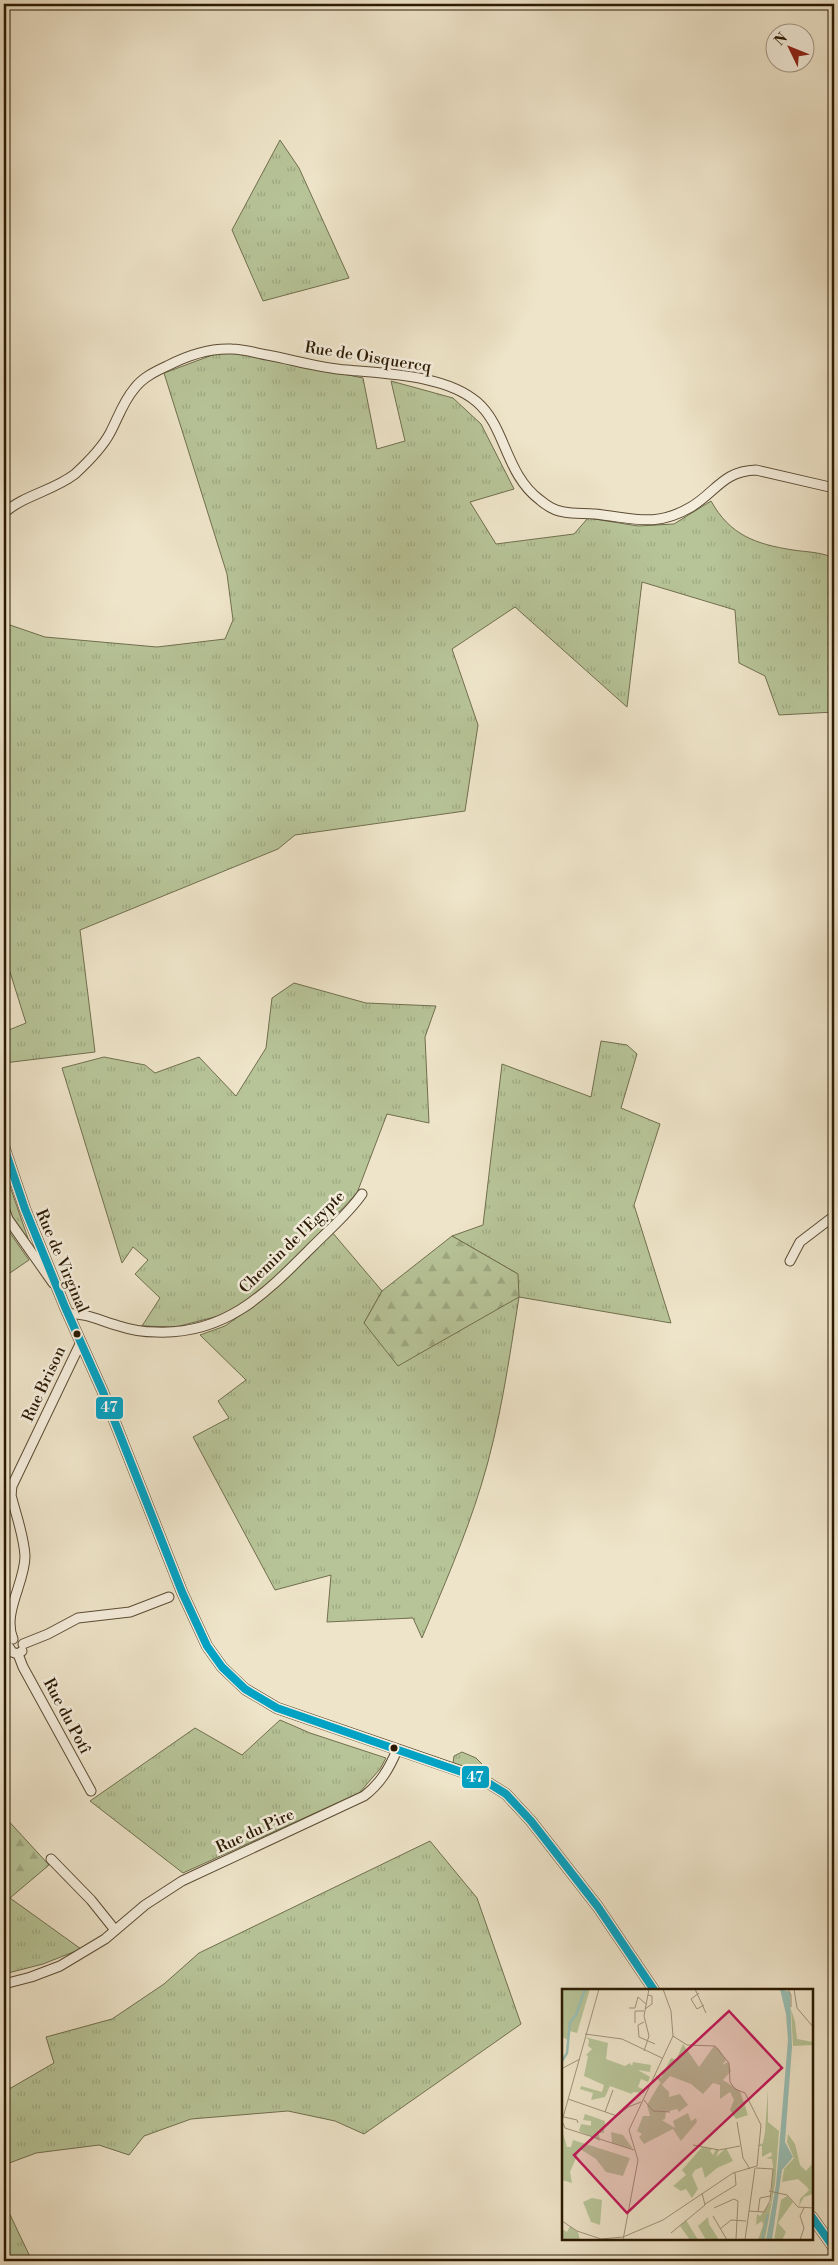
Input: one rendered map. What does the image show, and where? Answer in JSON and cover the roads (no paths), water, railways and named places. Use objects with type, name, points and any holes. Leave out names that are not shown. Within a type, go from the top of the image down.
[{"type":"street","name":"Rue de Oisquercq","points":[[4,513],[19,502],[58,485],[75,474],[100,448],[132,391],[151,374],[173,362],[208,351],[234,348],[335,369],[412,376],[436,382],[457,391],[477,401],[488,414],[520,480],[530,492],[550,508],[563,512],[594,514],[646,522],[662,520],[694,505],[732,474],[744,470],[756,470],[834,488]]},
{"type":"street","name":"Rue de Virginal","points":[[4,1147],[25,1209],[192,1616],[207,1646],[222,1667],[249,1692],[277,1708],[482,1779],[506,1794],[543,1836],[598,1907],[653,1989]]},
{"type":"street","name":"Chemin de l'Egypte","points":[[68,1314],[78,1314],[119,1326],[156,1332],[190,1330],[228,1318],[245,1308],[281,1278],[362,1194]]},
{"type":"street","points":[[4,1208],[8,1219],[58,1289]]},
{"type":"street","points":[[790,1261],[796,1248],[804,1239],[834,1216]]},
{"type":"street","name":"Rue Brison","points":[[11,1493],[12,1486],[81,1342]]},
{"type":"street","points":[[4,1482],[11,1493],[25,1558],[10,1628],[8,1647],[12,1652],[18,1654],[23,1650],[23,1644],[18,1639],[8,1647]]},
{"type":"street","points":[[23,1644],[78,1618],[130,1612],[169,1597]]},
{"type":"street","name":"Rue du Potî","points":[[18,1654],[23,1667],[91,1791]]},
{"type":"street","name":"Rue du Pire","points":[[4,1984],[31,1977],[60,1966],[115,1930],[145,1905],[182,1881],[364,1796],[380,1781],[390,1767],[397,1750]]},
{"type":"street","points":[[51,1859],[91,1900],[115,1930]]},
{"type":"street","points":[[813,2218],[834,2248]]}]
